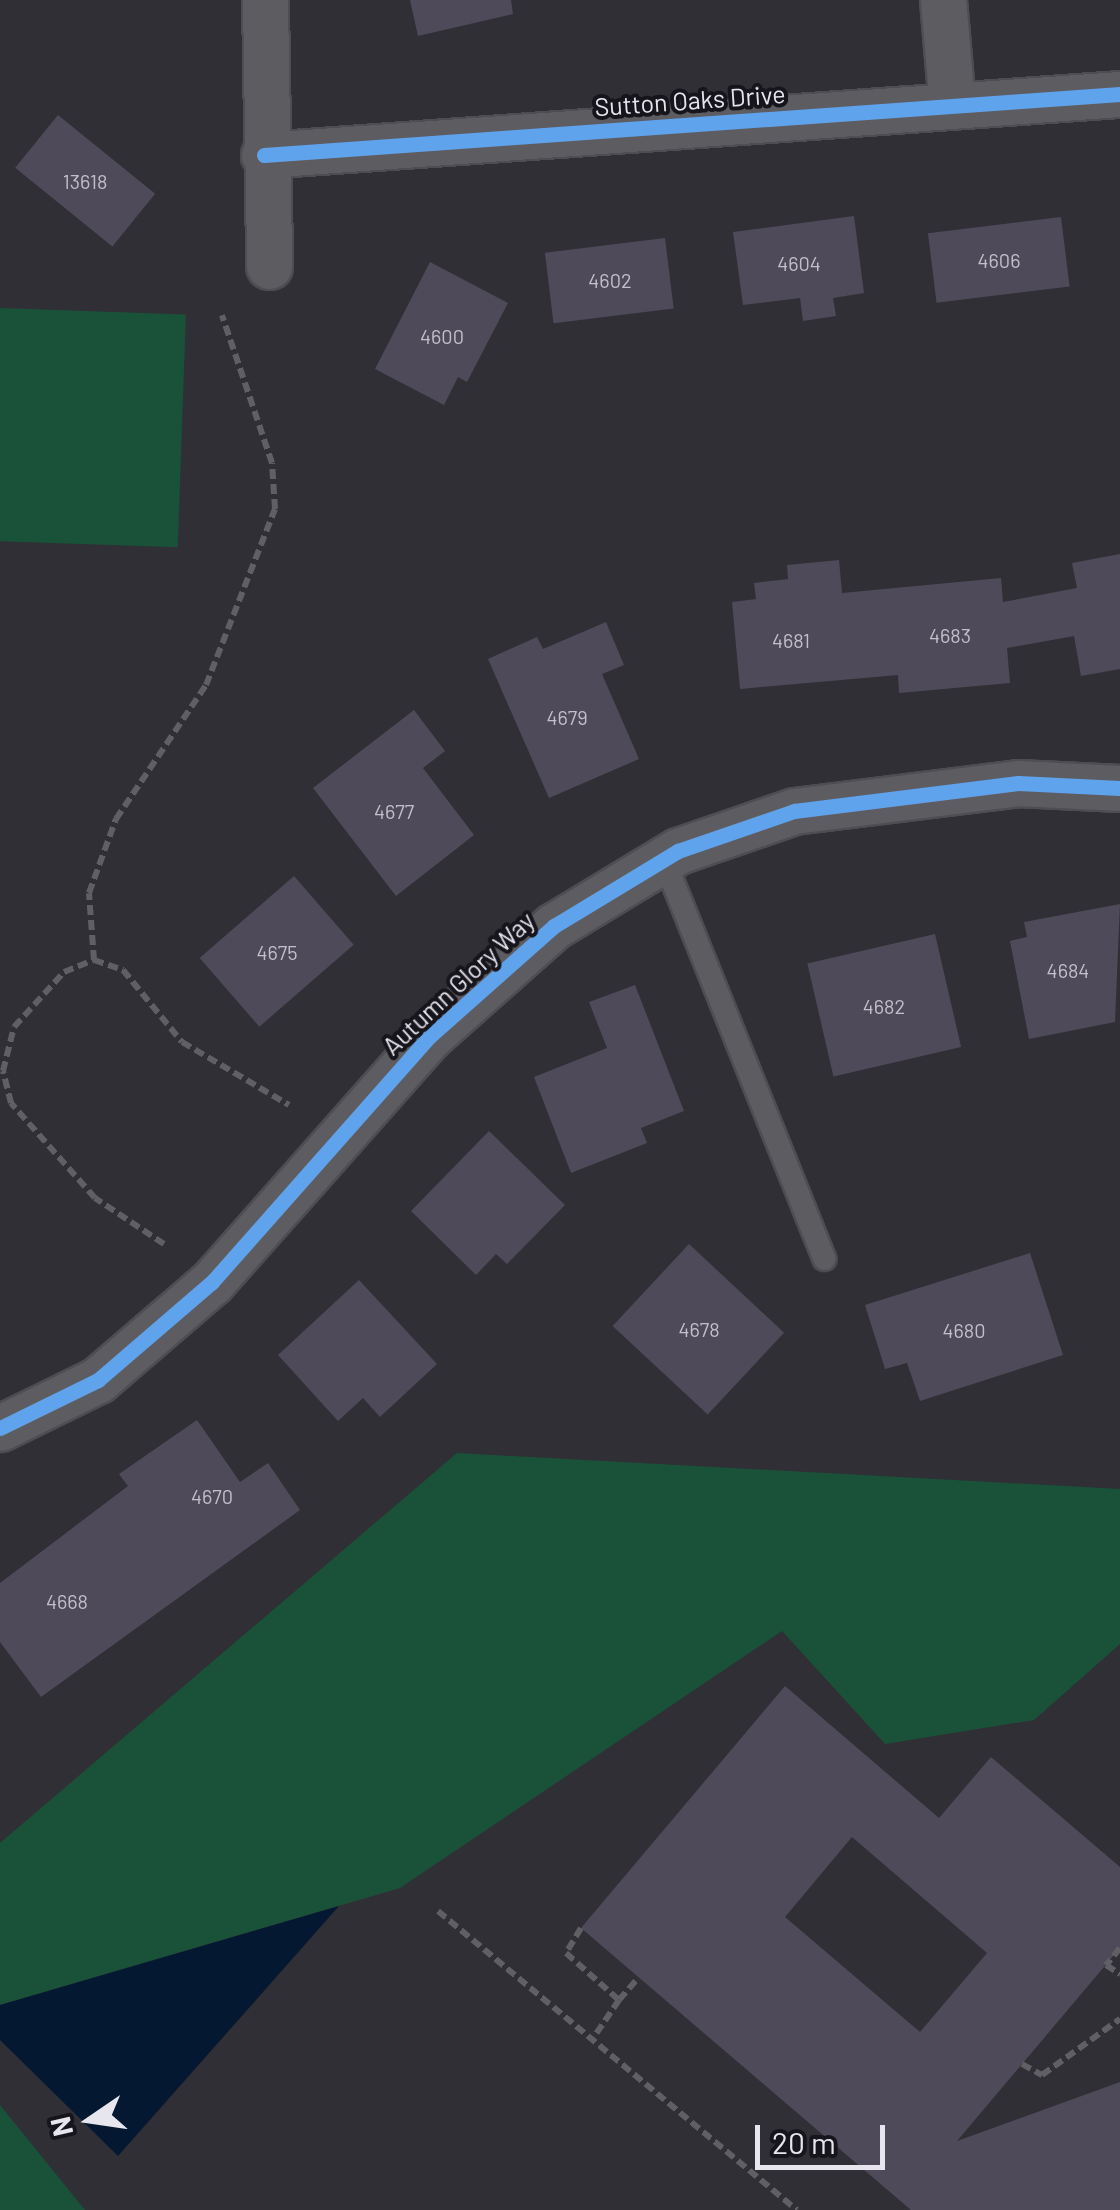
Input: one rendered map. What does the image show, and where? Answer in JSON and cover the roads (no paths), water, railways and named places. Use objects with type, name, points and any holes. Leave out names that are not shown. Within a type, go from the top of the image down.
[{"type":"street","points":[[264,0],[269,266]]},
{"type":"street","points":[[943,0],[952,106]]},
{"type":"street","name":"Sutton Oaks Drive","points":[[264,156],[1120,94]]},
{"type":"street","name":"Autumn Glory Way","points":[[0,1428],[98,1380],[198,1294],[430,1036],[554,926],[664,860],[794,811],[1018,783],[1120,788]]},
{"type":"lane","points":[[664,860],[824,1258]]},
{"type":"water","points":[[339,1906],[118,2156],[0,2040],[0,2005]]}]
